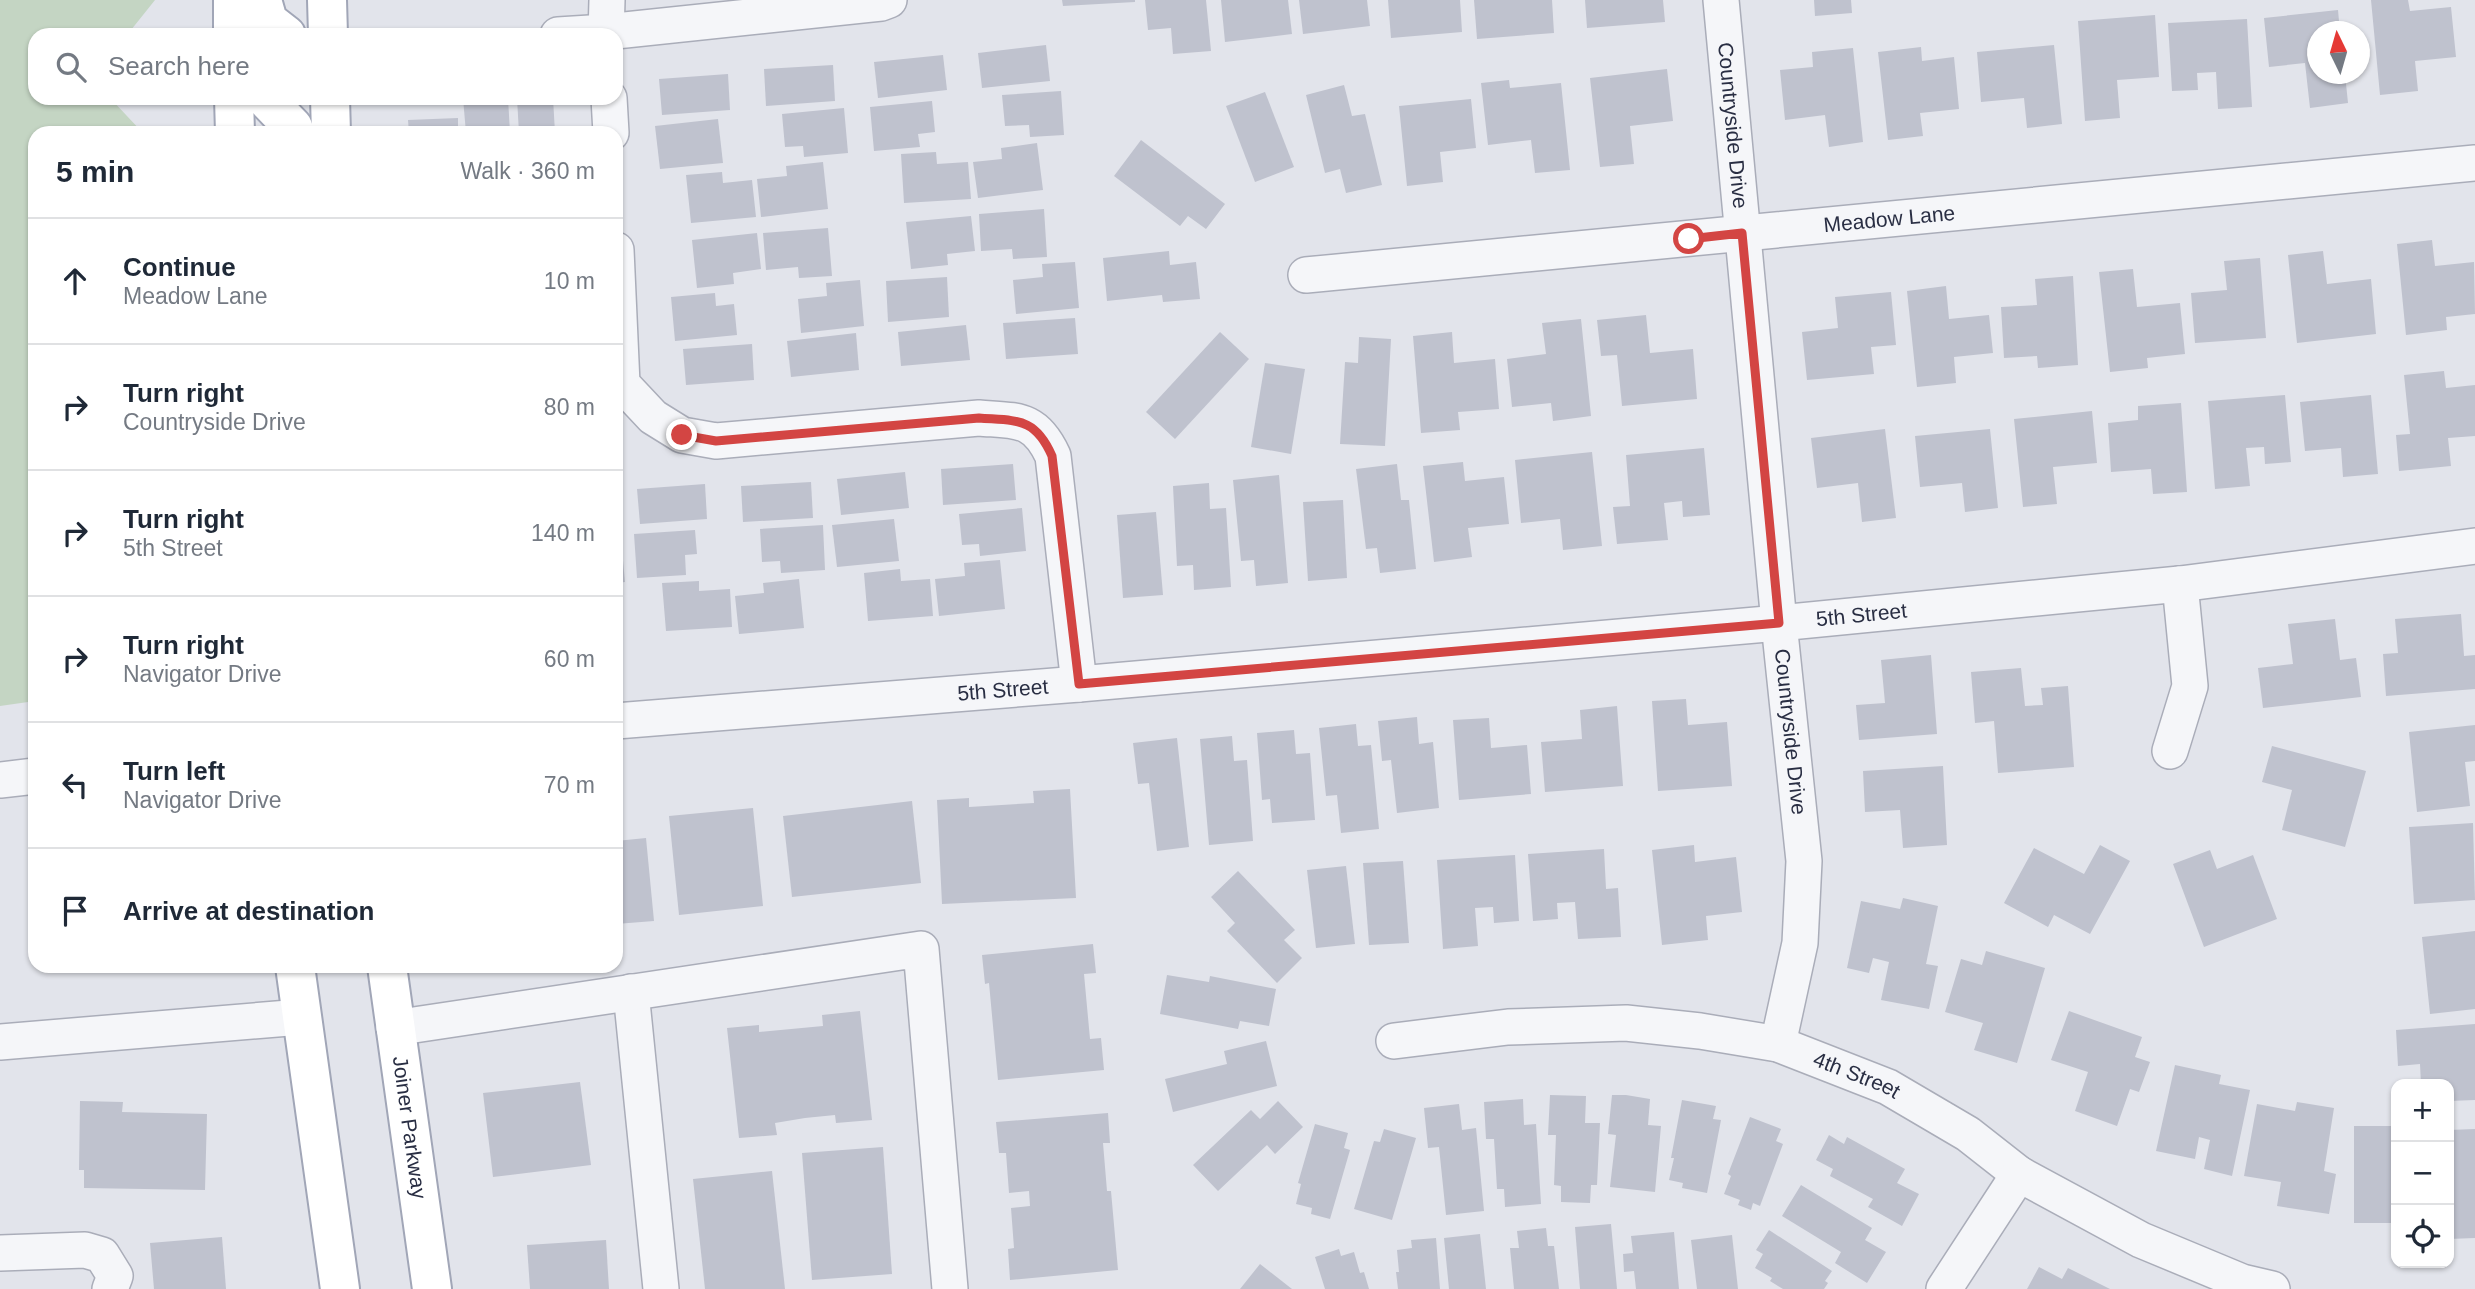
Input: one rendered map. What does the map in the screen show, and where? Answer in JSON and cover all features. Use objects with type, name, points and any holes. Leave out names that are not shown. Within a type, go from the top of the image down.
[{"type":"main road","points":[[233,0],[233,28]]},
{"type":"main road","points":[[262,0],[268,21],[277,28]]},
{"type":"main road","points":[[327,0],[328,28]]},
{"type":"main road","points":[[234,105],[235,126]]},
{"type":"main road","points":[[272,105],[292,126]]},
{"type":"main road","points":[[330,105],[331,126]]},
{"type":"main road","points":[[296,973],[340,1289]]},
{"type":"main road","name":"Joiner Parkway","points":[[388,973],[432,1289]]},
{"type":"street","points":[[584,28],[606,22],[881,3],[889,0]]},
{"type":"street","name":"Countryside Drive","points":[[1721,0],[1804,861],[1800,943],[1778,1044]]},
{"type":"street","points":[[609,105],[611,126]]},
{"type":"street","name":"Meadow Lane","points":[[1306,275],[2475,163]]},
{"type":"street","points":[[623,389],[653,417],[682,435],[716,441],[979,418],[1022,421],[1044,437],[1052,456],[1079,684]]},
{"type":"street","name":"5th Street","points":[[623,720],[1779,623],[2180,584],[2475,546]]},
{"type":"street","points":[[2170,751],[2190,686],[2180,584]]},
{"type":"street","points":[[0,780],[28,777]]},
{"type":"street","points":[[394,1028],[921,949],[950,1289]]},
{"type":"street","points":[[631,992],[661,1289]]},
{"type":"street","points":[[0,1042],[301,1017]]},
{"type":"street","name":"4th Street","points":[[1394,1041],[1508,1027],[1626,1023],[1700,1031],[1778,1044],[1888,1087],[1968,1134],[2019,1174],[2141,1240],[2242,1282],[2272,1289]]},
{"type":"street","points":[[1944,1289],[2019,1174]]},
{"type":"street","points":[[0,1253],[85,1250],[102,1255],[115,1276],[110,1289]]},
{"type":"green space","points":[[0,0],[155,0],[133,28],[28,28],[28,105],[117,105],[136,126],[28,126],[28,702],[0,706]]},
{"type":"building","points":[[1062,0],[1135,0],[1135,2],[1063,6]]},
{"type":"building","points":[[1145,0],[1206,0],[1211,51],[1173,54],[1171,28],[1148,30]]},
{"type":"building","points":[[1221,0],[1288,0],[1292,34],[1225,42]]},
{"type":"building","points":[[1299,0],[1367,0],[1370,26],[1303,34]]},
{"type":"building","points":[[1388,0],[1460,0],[1462,32],[1391,38]]},
{"type":"building","points":[[1474,0],[1552,0],[1554,33],[1477,39]]},
{"type":"building","points":[[1585,0],[1663,0],[1665,22],[1587,28]]},
{"type":"building","points":[[1814,0],[1851,0],[1852,13],[1815,16]]},
{"type":"building","points":[[2371,0],[2408,0],[2410,11],[2451,7],[2456,57],[2415,61],[2418,91],[2380,95]]},
{"type":"building","points":[[2338,10],[2339,21],[2307,21],[2307,81],[2305,63],[2269,67],[2264,18]]},
{"type":"building","points":[[2155,15],[2159,77],[2117,80],[2120,118],[2085,121],[2078,21]]},
{"type":"building","points":[[2247,19],[2252,107],[2218,109],[2216,72],[2197,73],[2198,90],[2172,91],[2168,23]]},
{"type":"building","points":[[1046,45],[1050,81],[982,88],[978,53]]},
{"type":"building","points":[[2054,45],[2062,124],[2027,128],[2024,98],[1981,102],[1977,52]]},
{"type":"building","points":[[1921,47],[1922,61],[1954,57],[1959,109],[1920,113],[1923,136],[1888,140],[1878,52]]},
{"type":"building","points":[[1853,48],[1863,142],[1829,147],[1825,115],[1785,120],[1780,70],[1813,67],[1812,52]]},
{"type":"building","points":[[943,55],[947,90],[878,98],[874,62]]},
{"type":"building","points":[[833,65],[835,101],[766,106],[764,69]]},
{"type":"building","points":[[1667,69],[1673,121],[1630,126],[1634,164],[1600,167],[1590,78]]},
{"type":"building","points":[[728,74],[730,110],[662,115],[659,79]]},
{"type":"building","points":[[1509,80],[1510,88],[1561,83],[1570,170],[1535,173],[1531,140],[1488,145],[1481,83]]},
{"type":"building","points":[[2307,84],[2346,84],[2348,103],[2310,108]]},
{"type":"building","points":[[1344,85],[1352,116],[1365,114],[1382,185],[1346,193],[1340,169],[1325,173],[1306,95]]},
{"type":"building","points":[[1061,91],[1064,135],[1030,137],[1029,125],[1005,126],[1002,95]]},
{"type":"building","points":[[1265,92],[1294,167],[1255,182],[1226,106]]},
{"type":"building","points":[[1471,99],[1476,148],[1440,152],[1443,182],[1407,186],[1399,106]]},
{"type":"building","points":[[932,101],[935,132],[918,134],[920,147],[874,151],[870,107]]},
{"type":"building","points":[[464,105],[508,105],[510,126],[465,126]]},
{"type":"building","points":[[517,105],[553,105],[555,126],[519,126]]},
{"type":"building","points":[[844,108],[848,153],[804,157],[803,146],[785,147],[782,114]]},
{"type":"building","points":[[458,118],[458,126],[408,126],[408,120]]},
{"type":"building","points":[[718,119],[723,163],[660,169],[655,126]]},
{"type":"building","points":[[1141,140],[1225,204],[1206,229],[1188,216],[1180,226],[1114,176]]},
{"type":"building","points":[[1037,143],[1043,190],[978,198],[973,162],[1002,159],[1001,148]]},
{"type":"building","points":[[936,152],[937,164],[968,162],[971,199],[904,203],[901,154]]},
{"type":"building","points":[[823,162],[828,209],[761,217],[757,179],[787,176],[786,166]]},
{"type":"building","points":[[722,172],[723,183],[752,180],[756,217],[691,223],[686,175]]},
{"type":"building","points":[[1044,209],[1047,257],[1013,259],[1012,249],[981,251],[979,214]]},
{"type":"building","points":[[971,216],[975,251],[947,254],[948,265],[911,269],[906,222]]},
{"type":"building","points":[[828,228],[832,276],[799,278],[798,267],[766,270],[763,233]]},
{"type":"building","points":[[757,233],[761,269],[733,273],[734,284],[697,288],[692,240]]},
{"type":"building","points":[[2432,240],[2435,266],[2474,262],[2475,314],[2446,317],[2447,330],[2406,335],[2397,244]]},
{"type":"building","points":[[1169,251],[1170,265],[1196,262],[1200,299],[1163,302],[1162,295],[1107,301],[1103,258]]},
{"type":"building","points":[[2323,251],[2327,284],[2371,279],[2376,334],[2297,343],[2288,255]]},
{"type":"building","points":[[2260,258],[2266,338],[2195,343],[2191,293],[2227,290],[2224,261]]},
{"type":"building","points":[[1075,262],[1079,308],[1016,314],[1013,280],[1043,277],[1042,264]]},
{"type":"building","points":[[2133,269],[2137,307],[2180,303],[2185,354],[2147,358],[2148,368],[2110,372],[2099,272]]},
{"type":"building","points":[[2073,276],[2078,365],[2038,368],[2037,356],[2004,358],[2001,307],[2037,305],[2035,279]]},
{"type":"building","points":[[947,277],[949,317],[888,322],[886,281]]},
{"type":"building","points":[[860,280],[864,326],[801,333],[798,299],[827,296],[826,283]]},
{"type":"building","points":[[1946,286],[1949,319],[1989,315],[1993,353],[1954,357],[1956,383],[1917,387],[1907,291]]},
{"type":"building","points":[[1891,292],[1896,345],[1871,347],[1874,374],[1807,380],[1802,332],[1838,328],[1835,297]]},
{"type":"building","points":[[715,293],[716,306],[734,304],[737,335],[675,341],[671,297]]},
{"type":"building","points":[[1646,315],[1650,353],[1693,349],[1697,399],[1622,406],[1617,355],[1601,356],[1597,320]]},
{"type":"building","points":[[1075,318],[1078,354],[1006,359],[1003,323]]},
{"type":"building","points":[[1581,319],[1591,416],[1553,421],[1551,403],[1512,407],[1507,359],[1546,354],[1542,323]]},
{"type":"building","points":[[966,325],[970,360],[901,366],[898,332]]},
{"type":"building","points":[[1220,332],[1249,359],[1175,439],[1146,412]]},
{"type":"building","points":[[1452,332],[1454,363],[1495,359],[1499,409],[1458,412],[1460,430],[1421,433],[1413,336]]},
{"type":"building","points":[[856,333],[859,370],[791,377],[787,341]]},
{"type":"building","points":[[1359,337],[1391,339],[1385,446],[1340,444],[1345,362],[1358,363]]},
{"type":"building","points":[[752,344],[754,380],[686,385],[683,349]]},
{"type":"building","points":[[1265,363],[1305,369],[1291,454],[1251,447]]},
{"type":"building","points":[[2444,371],[2446,388],[2475,385],[2475,436],[2448,438],[2451,466],[2399,471],[2396,435],[2410,434],[2404,375]]},
{"type":"building","points":[[2285,395],[2291,462],[2265,464],[2264,447],[2246,448],[2250,486],[2215,489],[2208,401]]},
{"type":"building","points":[[2371,395],[2378,474],[2343,477],[2341,448],[2305,451],[2300,402]]},
{"type":"building","points":[[2181,403],[2187,492],[2153,494],[2151,469],[2111,472],[2108,423],[2138,420],[2138,406]]},
{"type":"building","points":[[2092,411],[2097,463],[2053,467],[2057,504],[2023,507],[2014,419]]},
{"type":"building","points":[[1885,429],[1896,518],[1862,522],[1858,483],[1817,488],[1811,438]]},
{"type":"building","points":[[1990,429],[1998,508],[1965,512],[1962,483],[1920,487],[1915,436]]},
{"type":"building","points":[[1704,448],[1710,515],[1683,517],[1682,501],[1664,503],[1668,540],[1617,544],[1613,507],[1630,506],[1626,455]]},
{"type":"building","points":[[1592,452],[1602,546],[1563,550],[1560,519],[1521,523],[1515,460]]},
{"type":"building","points":[[1463,462],[1465,481],[1504,477],[1509,524],[1468,528],[1472,557],[1434,562],[1423,466]]},
{"type":"building","points":[[1013,464],[1016,500],[943,505],[941,469]]},
{"type":"building","points":[[1397,464],[1401,500],[1409,500],[1416,569],[1380,573],[1377,548],[1366,549],[1356,469]]},
{"type":"building","points":[[905,472],[909,508],[841,515],[837,479]]},
{"type":"building","points":[[1279,475],[1288,583],[1256,586],[1254,560],[1241,561],[1233,480]]},
{"type":"building","points":[[811,482],[813,518],[743,522],[741,486]]},
{"type":"building","points":[[1209,483],[1210,509],[1226,508],[1231,587],[1194,590],[1193,565],[1177,566],[1173,486]]},
{"type":"building","points":[[705,484],[707,519],[640,524],[637,489]]},
{"type":"building","points":[[1343,500],[1347,578],[1308,581],[1303,502]]},
{"type":"building","points":[[1022,508],[1026,551],[980,556],[979,544],[962,545],[959,514]]},
{"type":"building","points":[[1156,512],[1163,595],[1123,598],[1117,515]]},
{"type":"building","points":[[894,519],[899,561],[837,567],[832,525]]},
{"type":"building","points":[[823,525],[825,570],[781,573],[780,561],[762,562],[760,529]]},
{"type":"building","points":[[695,530],[697,554],[685,555],[686,575],[637,578],[634,534]]},
{"type":"building","points":[[1000,560],[1005,609],[939,616],[935,579],[965,576],[964,563]]},
{"type":"building","points":[[900,569],[901,581],[930,579],[933,616],[868,621],[864,573]]},
{"type":"building","points":[[799,579],[804,628],[739,634],[735,596],[764,593],[763,583]]},
{"type":"building","points":[[699,581],[699,591],[730,589],[732,627],[666,631],[662,583]]},
{"type":"building","points":[[2461,614],[2464,656],[2475,655],[2475,689],[2386,696],[2383,654],[2398,653],[2395,619]]},
{"type":"building","points":[[2335,619],[2340,660],[2356,658],[2361,697],[2263,708],[2258,668],[2293,664],[2288,624]]},
{"type":"building","points":[[1931,655],[1937,734],[1859,740],[1856,705],[1885,703],[1881,660]]},
{"type":"building","points":[[2021,668],[2025,706],[2043,705],[2041,688],[2068,686],[2074,767],[1998,773],[1994,721],[1975,723],[1971,672]]},
{"type":"building","points":[[1686,699],[1688,725],[1727,722],[1732,786],[1658,791],[1652,701]]},
{"type":"building","points":[[1617,706],[1623,786],[1545,792],[1541,742],[1582,739],[1580,710]]},
{"type":"building","points":[[1417,717],[1419,744],[1433,742],[1439,808],[1397,813],[1391,760],[1382,761],[1378,721]]},
{"type":"building","points":[[1489,718],[1491,748],[1527,745],[1531,794],[1459,800],[1453,720]]},
{"type":"building","points":[[1356,724],[1358,746],[1371,745],[1379,829],[1341,833],[1337,795],[1326,796],[1319,728]]},
{"type":"building","points":[[2475,725],[2475,761],[2465,762],[2470,806],[2417,812],[2409,732]]},
{"type":"building","points":[[1294,730],[1296,754],[1310,753],[1315,820],[1272,823],[1270,799],[1262,800],[1257,733]]},
{"type":"building","points":[[1232,736],[1234,761],[1247,760],[1253,841],[1209,845],[1200,739]]},
{"type":"building","points":[[1177,738],[1189,847],[1157,851],[1149,783],[1138,784],[1133,743]]},
{"type":"building","points":[[2272,746],[2366,771],[2345,847],[2282,830],[2292,790],[2262,782]]},
{"type":"building","points":[[1943,766],[1947,845],[1903,848],[1900,810],[1865,812],[1863,771]]},
{"type":"building","points":[[1070,789],[1076,898],[942,904],[937,800],[969,798],[969,807],[1034,803],[1033,791]]},
{"type":"building","points":[[912,801],[921,883],[792,897],[783,816]]},
{"type":"building","points":[[753,808],[763,906],[679,915],[669,816]]},
{"type":"building","points":[[2473,823],[2475,900],[2414,904],[2409,827]]},
{"type":"building","points":[[646,838],[654,921],[623,923],[623,840]]},
{"type":"building","points":[[1694,845],[1695,862],[1736,857],[1742,912],[1706,916],[1708,940],[1662,945],[1652,850]]},
{"type":"building","points":[[2100,845],[2130,861],[2090,934],[2054,915],[2048,927],[2004,903],[2034,848],[2084,874]]},
{"type":"building","points":[[1604,849],[1606,889],[1618,888],[1621,937],[1578,939],[1575,902],[1557,903],[1558,919],[1533,921],[1528,854]]},
{"type":"building","points":[[2210,850],[2217,869],[2253,855],[2277,919],[2204,947],[2173,864]]},
{"type":"building","points":[[1515,855],[1519,921],[1494,923],[1493,907],[1475,908],[1478,946],[1443,949],[1437,860]]},
{"type":"building","points":[[1403,861],[1409,943],[1369,945],[1363,863]]},
{"type":"building","points":[[1346,866],[1355,944],[1316,948],[1307,870]]},
{"type":"building","points":[[1238,871],[1295,930],[1284,940],[1302,958],[1277,983],[1227,931],[1235,923],[1211,897]]},
{"type":"building","points":[[1903,898],[1938,906],[1926,964],[1938,966],[1929,1009],[1881,1000],[1889,962],[1873,958],[1869,973],[1847,968],[1861,901],[1900,909]]},
{"type":"building","points":[[2475,931],[2475,1009],[2430,1014],[2422,937]]},
{"type":"building","points":[[1093,944],[1096,973],[1084,974],[1090,1039],[1101,1038],[1104,1070],[998,1080],[989,983],[985,984],[982,955]]},
{"type":"building","points":[[1986,951],[2045,968],[2017,1063],[1974,1050],[1983,1023],[1945,1012],[1961,959],[1982,965]]},
{"type":"building","points":[[1167,975],[1209,982],[1210,976],[1276,989],[1269,1026],[1240,1021],[1238,1029],[1160,1014]]},
{"type":"building","points":[[860,1011],[872,1120],[836,1123],[835,1115],[805,1118],[775,1123],[777,1135],[739,1138],[727,1028],[759,1025],[759,1032],[823,1026],[822,1015]]},
{"type":"building","points":[[2069,1011],[2142,1037],[2135,1057],[2150,1062],[2139,1092],[2130,1089],[2117,1126],[2075,1111],[2088,1072],[2051,1060]]},
{"type":"building","points":[[2475,1024],[2475,1100],[2454,1101],[2454,1079],[2421,1079],[2420,1064],[2398,1066],[2396,1030]]},
{"type":"building","points":[[1266,1041],[1277,1086],[1173,1112],[1165,1079],[1227,1064],[1224,1051]]},
{"type":"building","points":[[2175,1065],[2221,1075],[2219,1084],[2250,1090],[2232,1176],[2204,1169],[2210,1140],[2199,1137],[2195,1159],[2156,1151]]},
{"type":"building","points":[[580,1082],[591,1165],[493,1177],[483,1093]]},
{"type":"building","points":[[1550,1095],[1586,1096],[1585,1123],[1600,1123],[1597,1185],[1591,1185],[1590,1203],[1561,1202],[1561,1186],[1554,1185],[1556,1135],[1548,1135]]},
{"type":"building","points":[[1612,1095],[1650,1099],[1648,1125],[1661,1126],[1655,1192],[1610,1187],[1616,1135],[1608,1134]]},
{"type":"building","points":[[1523,1099],[1524,1125],[1536,1124],[1541,1204],[1505,1207],[1504,1189],[1497,1189],[1494,1139],[1486,1139],[1484,1102]]},
{"type":"building","points":[[1682,1100],[1716,1106],[1713,1119],[1721,1120],[1707,1193],[1682,1188],[1683,1183],[1669,1180]]},
{"type":"building","points":[[80,1101],[123,1102],[122,1112],[207,1114],[205,1190],[84,1188],[84,1170],[79,1170]]},
{"type":"building","points":[[1278,1101],[1303,1127],[1275,1154],[1267,1145],[1218,1191],[1193,1165],[1251,1110],[1260,1119]]},
{"type":"building","points":[[2297,1102],[2334,1108],[2324,1171],[2336,1174],[2329,1214],[2277,1206],[2281,1182],[2244,1176],[2257,1104],[2295,1111]]},
{"type":"building","points":[[1459,1104],[1462,1130],[1476,1128],[1484,1211],[1446,1215],[1439,1147],[1428,1148],[1424,1108]]},
{"type":"building","points":[[1108,1113],[1110,1143],[1103,1143],[1107,1191],[1111,1191],[1118,1270],[1010,1280],[1008,1249],[1014,1248],[1011,1208],[1030,1206],[1029,1191],[1009,1193],[1006,1153],[999,1153],[996,1122]]},
{"type":"building","points":[[1750,1117],[1781,1129],[1776,1141],[1783,1144],[1760,1206],[1753,1203],[1751,1210],[1738,1205],[1740,1200],[1724,1194],[1731,1176],[1728,1174]]},
{"type":"building","points":[[1315,1124],[1348,1133],[1344,1148],[1350,1150],[1330,1219],[1311,1214],[1312,1208],[1296,1204],[1301,1184],[1298,1183]]},
{"type":"building","points":[[2354,1126],[2391,1126],[2391,1223],[2354,1223]]},
{"type":"building","points":[[1384,1129],[1416,1138],[1392,1220],[1354,1209],[1374,1141],[1380,1142]]},
{"type":"building","points":[[2475,1129],[2475,1238],[2454,1239],[2454,1130]]},
{"type":"building","points":[[1829,1135],[1844,1144],[1847,1137],[1905,1169],[1897,1183],[1919,1194],[1902,1226],[1868,1207],[1873,1199],[1830,1176],[1833,1169],[1816,1160]]},
{"type":"building","points":[[883,1147],[892,1274],[812,1280],[802,1153]]},
{"type":"building","points":[[772,1171],[785,1289],[705,1289],[693,1179]]},
{"type":"building","points":[[1801,1185],[1872,1228],[1865,1240],[1886,1252],[1867,1283],[1835,1263],[1841,1252],[1782,1216]]},
{"type":"building","points":[[1611,1224],[1617,1289],[1580,1289],[1575,1227]]},
{"type":"building","points":[[1546,1228],[1548,1246],[1554,1246],[1559,1289],[1514,1289],[1510,1248],[1519,1248],[1517,1231]]},
{"type":"building","points":[[1769,1230],[1832,1271],[1825,1281],[1828,1283],[1824,1289],[1783,1289],[1770,1281],[1772,1278],[1755,1268],[1763,1254],[1756,1250]]},
{"type":"building","points":[[1674,1232],[1679,1289],[1636,1289],[1634,1271],[1624,1272],[1623,1254],[1633,1253],[1631,1236]]},
{"type":"building","points":[[1480,1234],[1486,1289],[1449,1289],[1444,1238]]},
{"type":"building","points":[[1732,1235],[1738,1289],[1697,1289],[1691,1240]]},
{"type":"building","points":[[222,1237],[226,1289],[154,1289],[150,1243]]},
{"type":"building","points":[[1436,1238],[1440,1289],[1398,1289],[1397,1250],[1412,1248],[1411,1240]]},
{"type":"building","points":[[606,1240],[609,1289],[530,1289],[527,1245]]},
{"type":"building","points":[[1339,1249],[1341,1256],[1354,1252],[1360,1273],[1364,1272],[1369,1289],[1325,1289],[1315,1257]]},
{"type":"building","points":[[1260,1264],[1292,1289],[1240,1289]]},
{"type":"building","points":[[2039,1267],[2062,1279],[2068,1268],[2110,1289],[2027,1289]]},
{"type":"route","points":[[682,435],[716,441],[979,418],[1022,421],[1044,437],[1052,456],[1079,684],[1779,623],[1742,233],[1689,239]]}]
